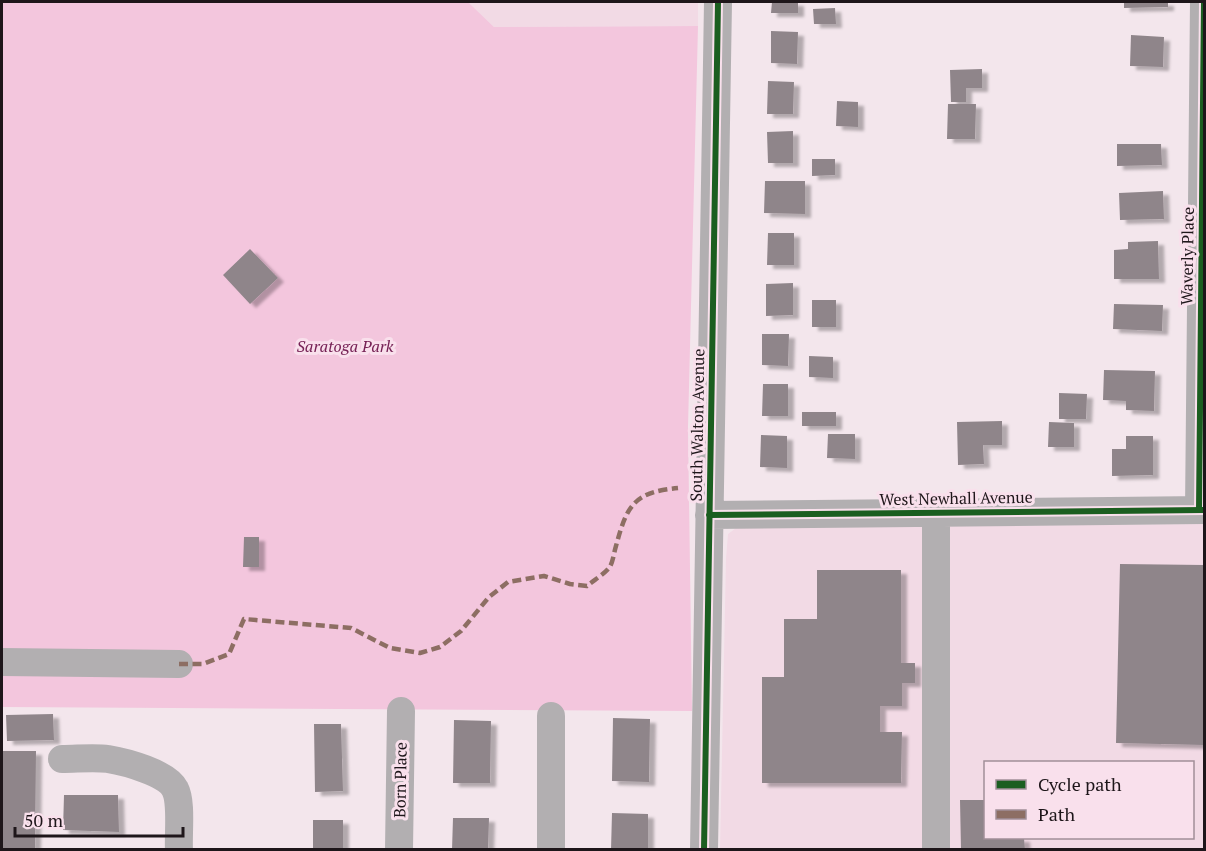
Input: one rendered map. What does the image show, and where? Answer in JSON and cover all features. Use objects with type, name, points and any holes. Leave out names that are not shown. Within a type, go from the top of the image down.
[{"type":"street","name":"South Walton Avenue","points":[[704,849],[718,2]]},
{"type":"street","name":"Waverly Place","points":[[1202,510],[1204,2]]},
{"type":"street","name":"West Newhall Avenue","points":[[709,515],[1202,510]]},
{"type":"street","points":[[936,512],[936,849]]},
{"type":"street","points":[[2,662],[179,664]]},
{"type":"street","name":"Born Place","points":[[399,849],[401,711]]},
{"type":"street","points":[[551,717],[551,849]]},
{"type":"street","points":[[62,759],[108,759],[160,776],[175,788],[179,849]]},
{"type":"shaded area","points":[[468,2],[698,2],[698,26],[494,27]]},
{"type":"shaded area","points":[[1204,524],[1204,849],[720,850],[728,534],[736,528]]},
{"type":"green space","name":"Saratoga Park","points":[[2,2],[468,2],[494,27],[698,26],[688,427],[692,711],[2,707]]},
{"type":"building","points":[[772,2],[798,2],[798,13],[771,13]]},
{"type":"building","points":[[1124,2],[1168,2],[1168,7],[1124,8]]},
{"type":"building","points":[[835,8],[836,24],[814,24],[813,9]]},
{"type":"building","points":[[771,31],[798,32],[797,64],[771,63]]},
{"type":"building","points":[[1131,35],[1164,37],[1163,67],[1130,66]]},
{"type":"building","points":[[982,69],[982,88],[966,88],[966,102],[951,102],[950,70]]},
{"type":"building","points":[[768,81],[794,82],[793,114],[767,114]]},
{"type":"building","points":[[837,101],[858,102],[858,127],[836,126]]},
{"type":"building","points":[[948,104],[976,104],[975,139],[947,139]]},
{"type":"building","points":[[793,131],[793,163],[768,163],[767,132]]},
{"type":"building","points":[[1117,144],[1161,144],[1162,165],[1117,166]]},
{"type":"building","points":[[812,159],[835,159],[835,175],[812,176]]},
{"type":"building","points":[[765,181],[805,181],[805,214],[764,213]]},
{"type":"building","points":[[1163,191],[1164,219],[1120,220],[1119,193]]},
{"type":"building","points":[[768,233],[794,233],[794,265],[767,265]]},
{"type":"building","points":[[1158,241],[1159,279],[1114,279],[1114,250],[1128,249],[1128,242]]},
{"type":"building","points":[[250,249],[278,278],[250,304],[223,275]]},
{"type":"building","points":[[793,283],[793,315],[766,316],[766,284]]},
{"type":"building","points":[[812,300],[836,300],[836,327],[812,327]]},
{"type":"building","points":[[1114,304],[1163,305],[1162,331],[1113,329]]},
{"type":"building","points":[[762,334],[789,334],[788,366],[762,365]]},
{"type":"building","points":[[809,356],[833,357],[833,378],[809,377]]},
{"type":"building","points":[[1104,370],[1155,371],[1154,411],[1126,410],[1126,401],[1103,400]]},
{"type":"building","points":[[763,384],[788,384],[788,416],[762,416]]},
{"type":"building","points":[[1059,393],[1087,394],[1086,419],[1059,419]]},
{"type":"building","points":[[802,412],[836,412],[836,426],[802,426]]},
{"type":"building","points":[[1002,421],[1002,445],[983,445],[984,464],[958,465],[957,422]]},
{"type":"building","points":[[1049,422],[1074,423],[1074,447],[1048,447]]},
{"type":"building","points":[[828,434],[855,434],[855,459],[827,458]]},
{"type":"building","points":[[761,435],[787,436],[787,468],[760,467]]},
{"type":"building","points":[[1126,436],[1153,436],[1153,475],[1112,476],[1112,449],[1126,449]]},
{"type":"building","points":[[244,537],[259,537],[259,567],[243,567]]},
{"type":"building","points":[[1120,564],[1204,565],[1204,745],[1116,743]]},
{"type":"building","points":[[817,570],[901,570],[901,663],[915,663],[915,683],[902,683],[902,706],[880,706],[880,732],[902,732],[901,783],[762,783],[762,677],[784,677],[784,619],[817,619]]},
{"type":"building","points":[[53,714],[54,740],[7,741],[6,715]]},
{"type":"building","points":[[613,718],[650,719],[649,782],[612,781]]},
{"type":"building","points":[[454,720],[491,721],[490,783],[453,783]]},
{"type":"building","points":[[314,724],[341,724],[343,791],[315,792]]},
{"type":"building","points":[[3,751],[36,751],[35,850],[2,850]]},
{"type":"building","points":[[64,795],[118,795],[119,832],[63,830]]},
{"type":"building","points":[[960,800],[984,800],[984,839],[1024,839],[1025,850],[961,850]]},
{"type":"building","points":[[612,813],[648,814],[648,850],[611,850]]},
{"type":"building","points":[[453,818],[489,818],[488,850],[452,850]]},
{"type":"building","points":[[313,820],[343,820],[343,850],[313,850]]},
{"type":"marked path","points":[[179,664],[203,664],[229,654],[244,619],[351,628],[390,648],[420,653],[440,647],[461,631],[489,597],[508,582],[544,576],[570,584],[587,586],[610,566],[624,520],[635,503],[651,493],[678,488]]},
{"type":"cycle path","points":[[704,850],[718,2]]},
{"type":"cycle path","points":[[1199,510],[1204,2]]},
{"type":"cycle path","points":[[709,515],[1204,510]]}]
